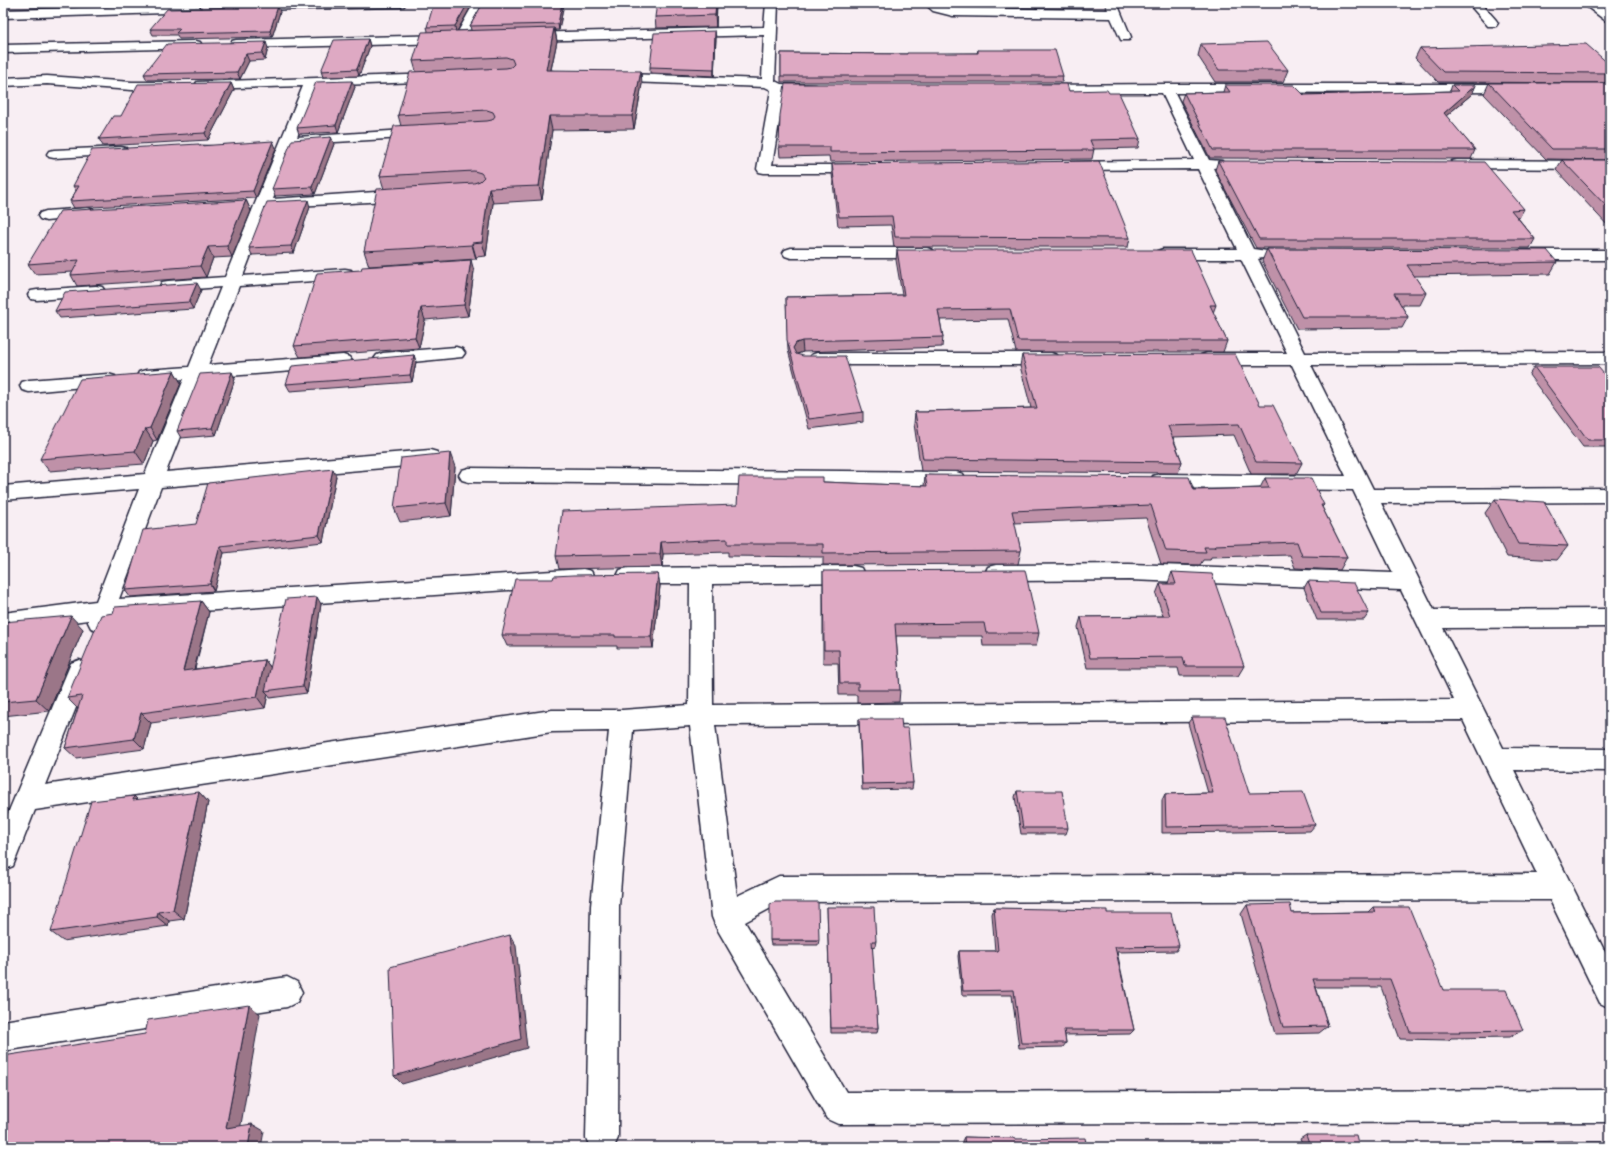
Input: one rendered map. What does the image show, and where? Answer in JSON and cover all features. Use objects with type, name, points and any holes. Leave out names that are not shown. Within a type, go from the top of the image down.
[{"type":"street","points":[[241,8],[400,3]]},
{"type":"street","points":[[461,38],[480,3]]},
{"type":"street","points":[[772,3],[770,31],[773,86],[764,169],[871,169]]},
{"type":"street","points":[[930,3],[941,11],[953,12],[1113,8],[1125,37]]},
{"type":"street","points":[[1474,3],[1492,22]]},
{"type":"street","points":[[1588,3],[1610,18]]},
{"type":"street","points":[[3,14],[210,8]]},
{"type":"street","points":[[516,37],[770,31]]},
{"type":"street","points":[[224,44],[493,38]]},
{"type":"street","points":[[3,49],[208,44]]},
{"type":"street","points":[[3,82],[47,80],[132,86],[182,86],[454,78]]},
{"type":"street","points":[[628,78],[824,89]]},
{"type":"street","points":[[3,857],[104,609],[153,480],[232,282],[255,204],[280,141],[311,83]]},
{"type":"street","points":[[1166,88],[1557,888],[1601,957],[1610,993]]},
{"type":"street","points":[[1023,89],[1531,88]]},
{"type":"street","points":[[280,141],[436,132]]},
{"type":"street","points":[[54,154],[132,150]]},
{"type":"street","points":[[1053,166],[1227,164]]},
{"type":"street","points":[[1443,164],[1610,164]]},
{"type":"street","points":[[255,204],[422,194]]},
{"type":"street","points":[[46,216],[100,212]]},
{"type":"street","points":[[791,253],[941,253]]},
{"type":"street","points":[[1145,254],[1279,254]]},
{"type":"street","points":[[1508,254],[1610,255]]},
{"type":"street","points":[[154,287],[363,273]]},
{"type":"street","points":[[37,295],[115,290]]},
{"type":"street","points":[[29,386],[456,353]]},
{"type":"street","points":[[1187,358],[1610,358]]},
{"type":"street","points":[[803,359],[1067,359]]},
{"type":"street","points":[[3,493],[443,456]]},
{"type":"street","points":[[469,475],[978,479]]},
{"type":"street","points":[[1145,481],[1363,489],[1610,495]]},
{"type":"street","points":[[978,573],[1129,572],[1408,582]]},
{"type":"street","points":[[3,622],[104,609],[576,577],[875,574]]},
{"type":"street","points":[[701,576],[701,715],[726,917],[838,1108],[1610,1106]]},
{"type":"street","points":[[1426,618],[1610,618]]},
{"type":"street","points":[[26,800],[552,721],[622,720],[701,715],[1471,710]]},
{"type":"street","points":[[602,1138],[605,906],[622,720]]},
{"type":"street","points":[[1495,759],[1610,760]]},
{"type":"street","points":[[726,917],[779,889],[1557,888]]},
{"type":"street","points":[[3,1036],[287,992]]},
{"type":"building","points":[[434,3],[468,3],[455,26],[427,27]]},
{"type":"building","points":[[483,3],[562,3],[558,24],[470,26]]},
{"type":"building","points":[[657,3],[716,3],[715,15],[655,17]]},
{"type":"building","points":[[278,6],[270,31],[176,33],[180,29],[150,29],[167,9]]},
{"type":"building","points":[[554,28],[546,70],[641,71],[632,116],[549,116],[539,186],[489,188],[482,242],[472,243],[472,245],[364,251],[377,189],[474,183],[480,181],[484,177],[481,173],[474,171],[380,176],[394,126],[487,121],[492,120],[495,116],[493,112],[487,110],[398,115],[410,72],[506,68],[511,67],[514,64],[512,59],[506,57],[413,61],[422,32]]},
{"type":"building","points":[[715,31],[714,69],[650,67],[654,33]]},
{"type":"building","points":[[368,39],[357,69],[321,71],[334,40]]},
{"type":"building","points":[[266,42],[262,53],[246,54],[237,72],[144,74],[167,44]]},
{"type":"building","points":[[1267,42],[1288,70],[1219,70],[1201,44]]},
{"type":"building","points":[[1586,44],[1610,65],[1610,73],[1443,72],[1420,48]]},
{"type":"building","points":[[978,50],[1055,50],[1063,76],[781,76],[781,53],[978,53]]},
{"type":"building","points":[[352,81],[336,125],[297,128],[316,82]]},
{"type":"building","points":[[231,83],[205,133],[99,139],[113,116],[121,116],[138,84]]},
{"type":"building","points":[[1489,83],[1610,83],[1610,149],[1552,149]]},
{"type":"building","points":[[785,84],[1067,84],[1069,91],[1107,90],[1109,93],[1119,93],[1140,139],[1090,140],[1094,150],[830,152],[830,147],[779,147],[780,115]]},
{"type":"building","points":[[1225,85],[1294,85],[1304,95],[1458,91],[1452,85],[1476,85],[1444,113],[1475,150],[1213,150],[1184,93],[1230,92]]},
{"type":"building","points":[[331,137],[312,187],[272,189],[292,140]]},
{"type":"building","points":[[273,141],[253,191],[70,201],[79,186],[73,186],[92,150],[199,144],[199,146]]},
{"type":"building","points":[[1562,160],[1610,160],[1610,210]]},
{"type":"building","points":[[1099,161],[1130,238],[895,237],[892,216],[839,217],[832,164]]},
{"type":"building","points":[[1218,161],[1484,162],[1524,209],[1511,210],[1535,239],[1259,239]]},
{"type":"building","points":[[246,200],[227,246],[208,247],[200,266],[71,275],[79,260],[28,264],[60,211]]},
{"type":"building","points":[[308,200],[291,246],[249,248],[267,202]]},
{"type":"building","points":[[1267,249],[1547,250],[1557,262],[1407,265],[1426,293],[1394,293],[1408,317],[1302,317]]},
{"type":"building","points":[[897,250],[1191,250],[1216,305],[1210,305],[1227,341],[1018,341],[1010,309],[938,310],[943,337],[802,341],[796,343],[793,348],[796,354],[803,356],[845,356],[863,412],[809,419],[787,340],[786,297],[904,295]]},
{"type":"building","points":[[471,260],[464,305],[421,308],[415,337],[294,346],[317,273],[361,270],[362,267]]},
{"type":"building","points":[[197,283],[189,302],[55,311],[65,292]]},
{"type":"building","points":[[1235,354],[1260,405],[1273,405],[1302,463],[1256,462],[1239,424],[1168,426],[1182,462],[923,459],[915,412],[1037,408],[1022,355]]},
{"type":"building","points":[[414,355],[410,375],[286,384],[292,366]]},
{"type":"building","points":[[1534,367],[1598,367],[1610,381],[1610,440],[1588,440]]},
{"type":"building","points":[[174,371],[150,428],[145,429],[135,451],[40,459],[80,379]]},
{"type":"building","points":[[232,372],[212,428],[177,431],[200,374]]},
{"type":"building","points":[[450,453],[446,503],[394,508],[401,458]]},
{"type":"building","points":[[333,469],[319,535],[220,546],[210,584],[125,590],[143,530],[196,524],[208,483]]},
{"type":"building","points":[[925,475],[1189,477],[1194,490],[1269,488],[1265,478],[1311,478],[1324,505],[1321,505],[1347,557],[1302,556],[1297,542],[1215,545],[1216,547],[1204,547],[1206,552],[1166,551],[1151,505],[1012,511],[1021,551],[823,553],[823,544],[727,544],[727,539],[661,542],[660,554],[556,556],[562,511],[737,505],[739,477],[823,477],[823,482],[927,486]]},
{"type":"building","points":[[1495,499],[1544,502],[1568,546],[1518,544]]},
{"type":"building","points":[[1025,570],[1039,633],[986,633],[984,623],[895,624],[900,690],[858,690],[858,683],[840,683],[839,650],[824,650],[823,571]]},
{"type":"building","points":[[1172,572],[1212,574],[1244,666],[1185,666],[1183,657],[1090,658],[1081,617],[1170,616],[1160,584],[1176,584]]},
{"type":"building","points":[[658,574],[651,637],[615,637],[615,635],[502,635],[515,579],[553,579],[554,576],[573,575]]},
{"type":"building","points":[[1308,581],[1354,583],[1369,613],[1321,613]]},
{"type":"building","points":[[317,597],[303,686],[265,691],[286,599]]},
{"type":"building","points":[[201,601],[183,671],[265,660],[257,697],[141,713],[134,739],[65,748],[82,696],[67,698],[101,615],[113,613],[115,607]]},
{"type":"building","points":[[71,616],[36,699],[3,702],[3,622]]},
{"type":"building","points":[[1192,717],[1225,717],[1249,793],[1303,792],[1315,825],[1166,827],[1165,794],[1213,793]]},
{"type":"building","points":[[859,719],[901,719],[902,728],[908,728],[913,783],[862,784]]},
{"type":"building","points":[[1017,791],[1062,791],[1068,828],[1023,828]]},
{"type":"building","points":[[199,792],[173,910],[158,912],[157,917],[51,932],[91,801],[134,796],[133,800]]},
{"type":"building","points":[[775,902],[818,902],[819,940],[770,940],[770,904]]},
{"type":"building","points":[[1290,904],[1292,913],[1375,912],[1373,907],[1409,907],[1443,990],[1506,990],[1523,1030],[1410,1032],[1390,979],[1313,979],[1328,1026],[1283,1027],[1247,905]]},
{"type":"building","points":[[827,907],[874,907],[876,941],[872,941],[878,1028],[831,1028]]},
{"type":"building","points":[[994,908],[1107,910],[1107,913],[1171,913],[1179,946],[1115,947],[1134,1030],[1064,1030],[1066,1043],[1021,1043],[1014,990],[963,991],[959,951],[998,951]]},
{"type":"building","points":[[510,935],[521,1039],[394,1076],[390,967]]},
{"type":"building","points":[[249,1005],[226,1128],[252,1124],[248,1147],[3,1147],[3,1056],[145,1034],[148,1020]]},
{"type":"building","points":[[1306,1135],[1356,1135],[1359,1147],[1310,1147]]},
{"type":"building","points":[[964,1137],[1014,1139],[1085,1138],[1087,1147],[965,1147]]},
{"type":"building","points":[[1516,1142],[1610,1142],[1610,1147],[1518,1147]]}]
